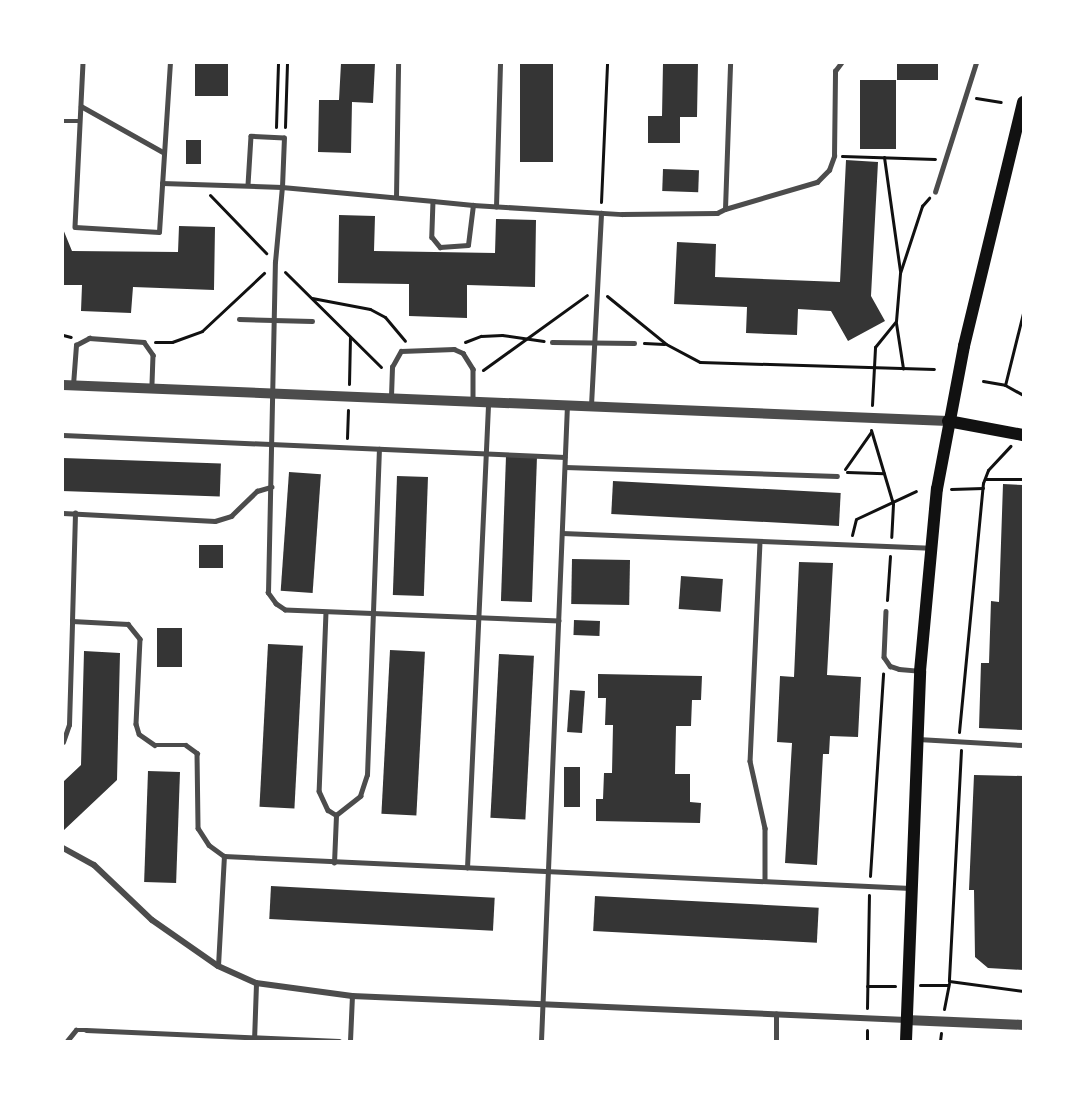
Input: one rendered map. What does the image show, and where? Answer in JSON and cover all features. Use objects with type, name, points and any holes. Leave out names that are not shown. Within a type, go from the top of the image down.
[{"type":"main road","points":[[906,1041],[920,671],[930,548],[948,421],[1023,102]]},
{"type":"main road","points":[[948,421],[1020,435]]},
{"type":"street","points":[[68,385],[488,404],[948,421]]},
{"type":"street","points":[[63,848],[94,865],[152,920],[218,966],[256,983],[352,996],[1023,1025]]},
{"type":"lane","points":[[83,63],[75,227],[159,232],[170,63]]},
{"type":"lane","points":[[396,197],[398,63]]},
{"type":"lane","points":[[496,207],[500,63]]},
{"type":"lane","points":[[725,209],[730,63]]},
{"type":"lane","points":[[162,183],[282,187],[496,207],[705,216],[818,182],[829,170],[834,156],[836,71],[841,63]]},
{"type":"lane","points":[[935,192],[976,63]]},
{"type":"lane","points":[[81,106],[163,152]]},
{"type":"lane","points":[[63,121],[80,121]]},
{"type":"lane","points":[[248,186],[251,136],[284,138],[275,262],[273,444],[268,592],[285,610],[559,621]]},
{"type":"lane","points":[[433,201],[432,237],[440,248],[468,245],[473,205]]},
{"type":"lane","points":[[591,407],[601,213]]},
{"type":"lane","points":[[239,319],[312,321]]},
{"type":"lane","points":[[68,385],[73,353],[81,340],[144,342],[153,355],[152,389]]},
{"type":"lane","points":[[552,342],[634,343]]},
{"type":"lane","points":[[391,400],[394,359],[411,348],[454,349],[470,361],[473,378],[472,403]]},
{"type":"lane","points":[[467,868],[488,404]]},
{"type":"lane","points":[[541,1041],[550,871],[567,406]]},
{"type":"lane","points":[[63,435],[565,457]]},
{"type":"lane","points":[[334,862],[336,815],[360,796],[365,784],[379,449]]},
{"type":"lane","points":[[565,467],[837,476]]},
{"type":"lane","points":[[63,513],[216,521],[231,516],[257,491],[271,487]]},
{"type":"lane","points":[[63,742],[69,725],[75,513]]},
{"type":"lane","points":[[562,533],[930,548]]},
{"type":"lane","points":[[760,542],[750,761],[765,828],[765,881]]},
{"type":"lane","points":[[886,611],[884,657],[890,666],[920,671]]},
{"type":"lane","points":[[326,612],[319,791],[328,810],[336,815]]},
{"type":"lane","points":[[72,621],[117,623],[135,630],[140,639],[136,724],[139,734],[155,745],[186,745],[197,753],[198,828],[209,844],[224,856],[910,888]]},
{"type":"lane","points":[[917,739],[1023,745]]},
{"type":"lane","points":[[218,966],[224,856]]},
{"type":"lane","points":[[254,1041],[256,983]]},
{"type":"lane","points":[[350,1041],[352,996]]},
{"type":"lane","points":[[776,1013],[776,1041]]},
{"type":"lane","points":[[67,1041],[76,1030],[254,1035],[339,1041]]},
{"type":"path","points":[[275,138],[278,63]]},
{"type":"path","points":[[284,138],[287,63]]},
{"type":"path","points":[[601,203],[607,63]]},
{"type":"path","points":[[966,96],[1001,102]]},
{"type":"path","points":[[834,156],[945,159]]},
{"type":"path","points":[[884,157],[900,273],[896,321],[903,368]]},
{"type":"path","points":[[199,184],[391,376]]},
{"type":"path","points":[[900,273],[922,206]]},
{"type":"path","points":[[144,342],[172,342],[202,331],[275,262]]},
{"type":"path","points":[[473,378],[522,340],[597,288],[666,344],[700,362],[934,369]]},
{"type":"path","points":[[310,297],[361,306],[385,317],[411,348]]},
{"type":"path","points":[[1005,385],[1023,313]]},
{"type":"path","points":[[872,407],[874,367],[879,337],[896,321]]},
{"type":"path","points":[[454,349],[481,336],[552,342]]},
{"type":"path","points":[[349,386],[350,337]]},
{"type":"path","points":[[634,343],[666,344]]},
{"type":"path","points":[[983,381],[1005,385],[1023,395]]},
{"type":"path","points":[[346,447],[348,410]]},
{"type":"path","points":[[871,426],[893,504]]},
{"type":"path","points":[[871,432],[842,472],[884,473]]},
{"type":"path","points":[[1020,435],[985,479],[983,488],[960,741],[949,981],[1023,991]]},
{"type":"path","points":[[985,479],[1023,478]]},
{"type":"path","points":[[949,489],[983,488]]},
{"type":"path","points":[[851,545],[856,519],[893,504],[916,490]]},
{"type":"path","points":[[867,1041],[870,886],[884,657]]},
{"type":"building","points":[[195,63],[228,63],[228,96],[195,96]]},
{"type":"building","points":[[341,63],[375,63],[373,103],[352,102],[351,153],[318,152],[319,100],[339,100]]},
{"type":"building","points":[[520,63],[553,63],[553,162],[520,162]]},
{"type":"building","points":[[663,63],[698,63],[697,117],[680,117],[680,143],[648,143],[648,116],[662,116]]},
{"type":"building","points":[[897,63],[938,63],[938,80],[897,80]]},
{"type":"building","points":[[860,80],[896,80],[896,149],[860,149]]},
{"type":"building","points":[[186,140],[201,140],[201,164],[186,164]]},
{"type":"building","points":[[846,160],[878,162],[871,296],[885,321],[848,341],[831,311],[798,309],[797,335],[746,333],[747,307],[674,304],[677,242],[716,244],[715,277],[840,282]]},
{"type":"building","points":[[663,169],[699,170],[698,192],[662,191]]},
{"type":"building","points":[[339,215],[375,216],[374,251],[495,253],[496,219],[536,220],[535,287],[467,285],[467,318],[409,316],[409,284],[338,283]]},
{"type":"building","points":[[179,226],[215,227],[214,290],[133,287],[131,313],[81,311],[82,285],[63,285],[63,229],[72,251],[178,252]]},
{"type":"building","points":[[506,456],[537,457],[532,602],[501,601]]},
{"type":"building","points":[[63,458],[221,464],[220,496],[63,491]]},
{"type":"building","points":[[289,472],[321,474],[313,593],[281,591]]},
{"type":"building","points":[[397,476],[428,477],[424,596],[393,595]]},
{"type":"building","points":[[613,481],[841,493],[839,526],[611,514]]},
{"type":"building","points":[[1003,484],[1023,485],[1023,730],[979,728],[981,663],[989,663],[991,601],[999,602]]},
{"type":"building","points":[[199,545],[223,545],[223,568],[199,568]]},
{"type":"building","points":[[572,559],[630,560],[629,605],[571,604]]},
{"type":"building","points":[[799,562],[833,563],[827,675],[861,677],[858,737],[830,736],[829,754],[823,754],[817,865],[785,863],[792,743],[777,742],[780,676],[794,677]]},
{"type":"building","points":[[681,576],[723,579],[721,612],[679,609]]},
{"type":"building","points":[[574,620],[600,621],[599,636],[573,635]]},
{"type":"building","points":[[157,628],[182,628],[182,667],[157,667]]},
{"type":"building","points":[[268,644],[303,646],[294,809],[259,807]]},
{"type":"building","points":[[390,650],[425,652],[416,816],[381,814]]},
{"type":"building","points":[[84,651],[120,653],[117,780],[63,831],[63,782],[81,765]]},
{"type":"building","points":[[499,654],[534,656],[525,820],[490,818]]},
{"type":"building","points":[[598,674],[702,676],[701,700],[692,700],[691,726],[676,726],[675,774],[690,774],[690,802],[701,803],[700,823],[596,821],[596,799],[603,799],[604,773],[612,773],[613,725],[605,725],[606,698],[598,698]]},
{"type":"building","points":[[570,690],[585,691],[582,733],[567,732]]},
{"type":"building","points":[[564,767],[580,767],[580,807],[564,807]]},
{"type":"building","points":[[148,771],[180,772],[176,883],[144,882]]},
{"type":"building","points":[[974,775],[1023,776],[1023,970],[988,968],[975,957],[974,890],[969,890]]},
{"type":"building","points":[[271,886],[495,898],[493,931],[269,919]]},
{"type":"building","points":[[595,896],[819,908],[817,943],[593,931]]}]
